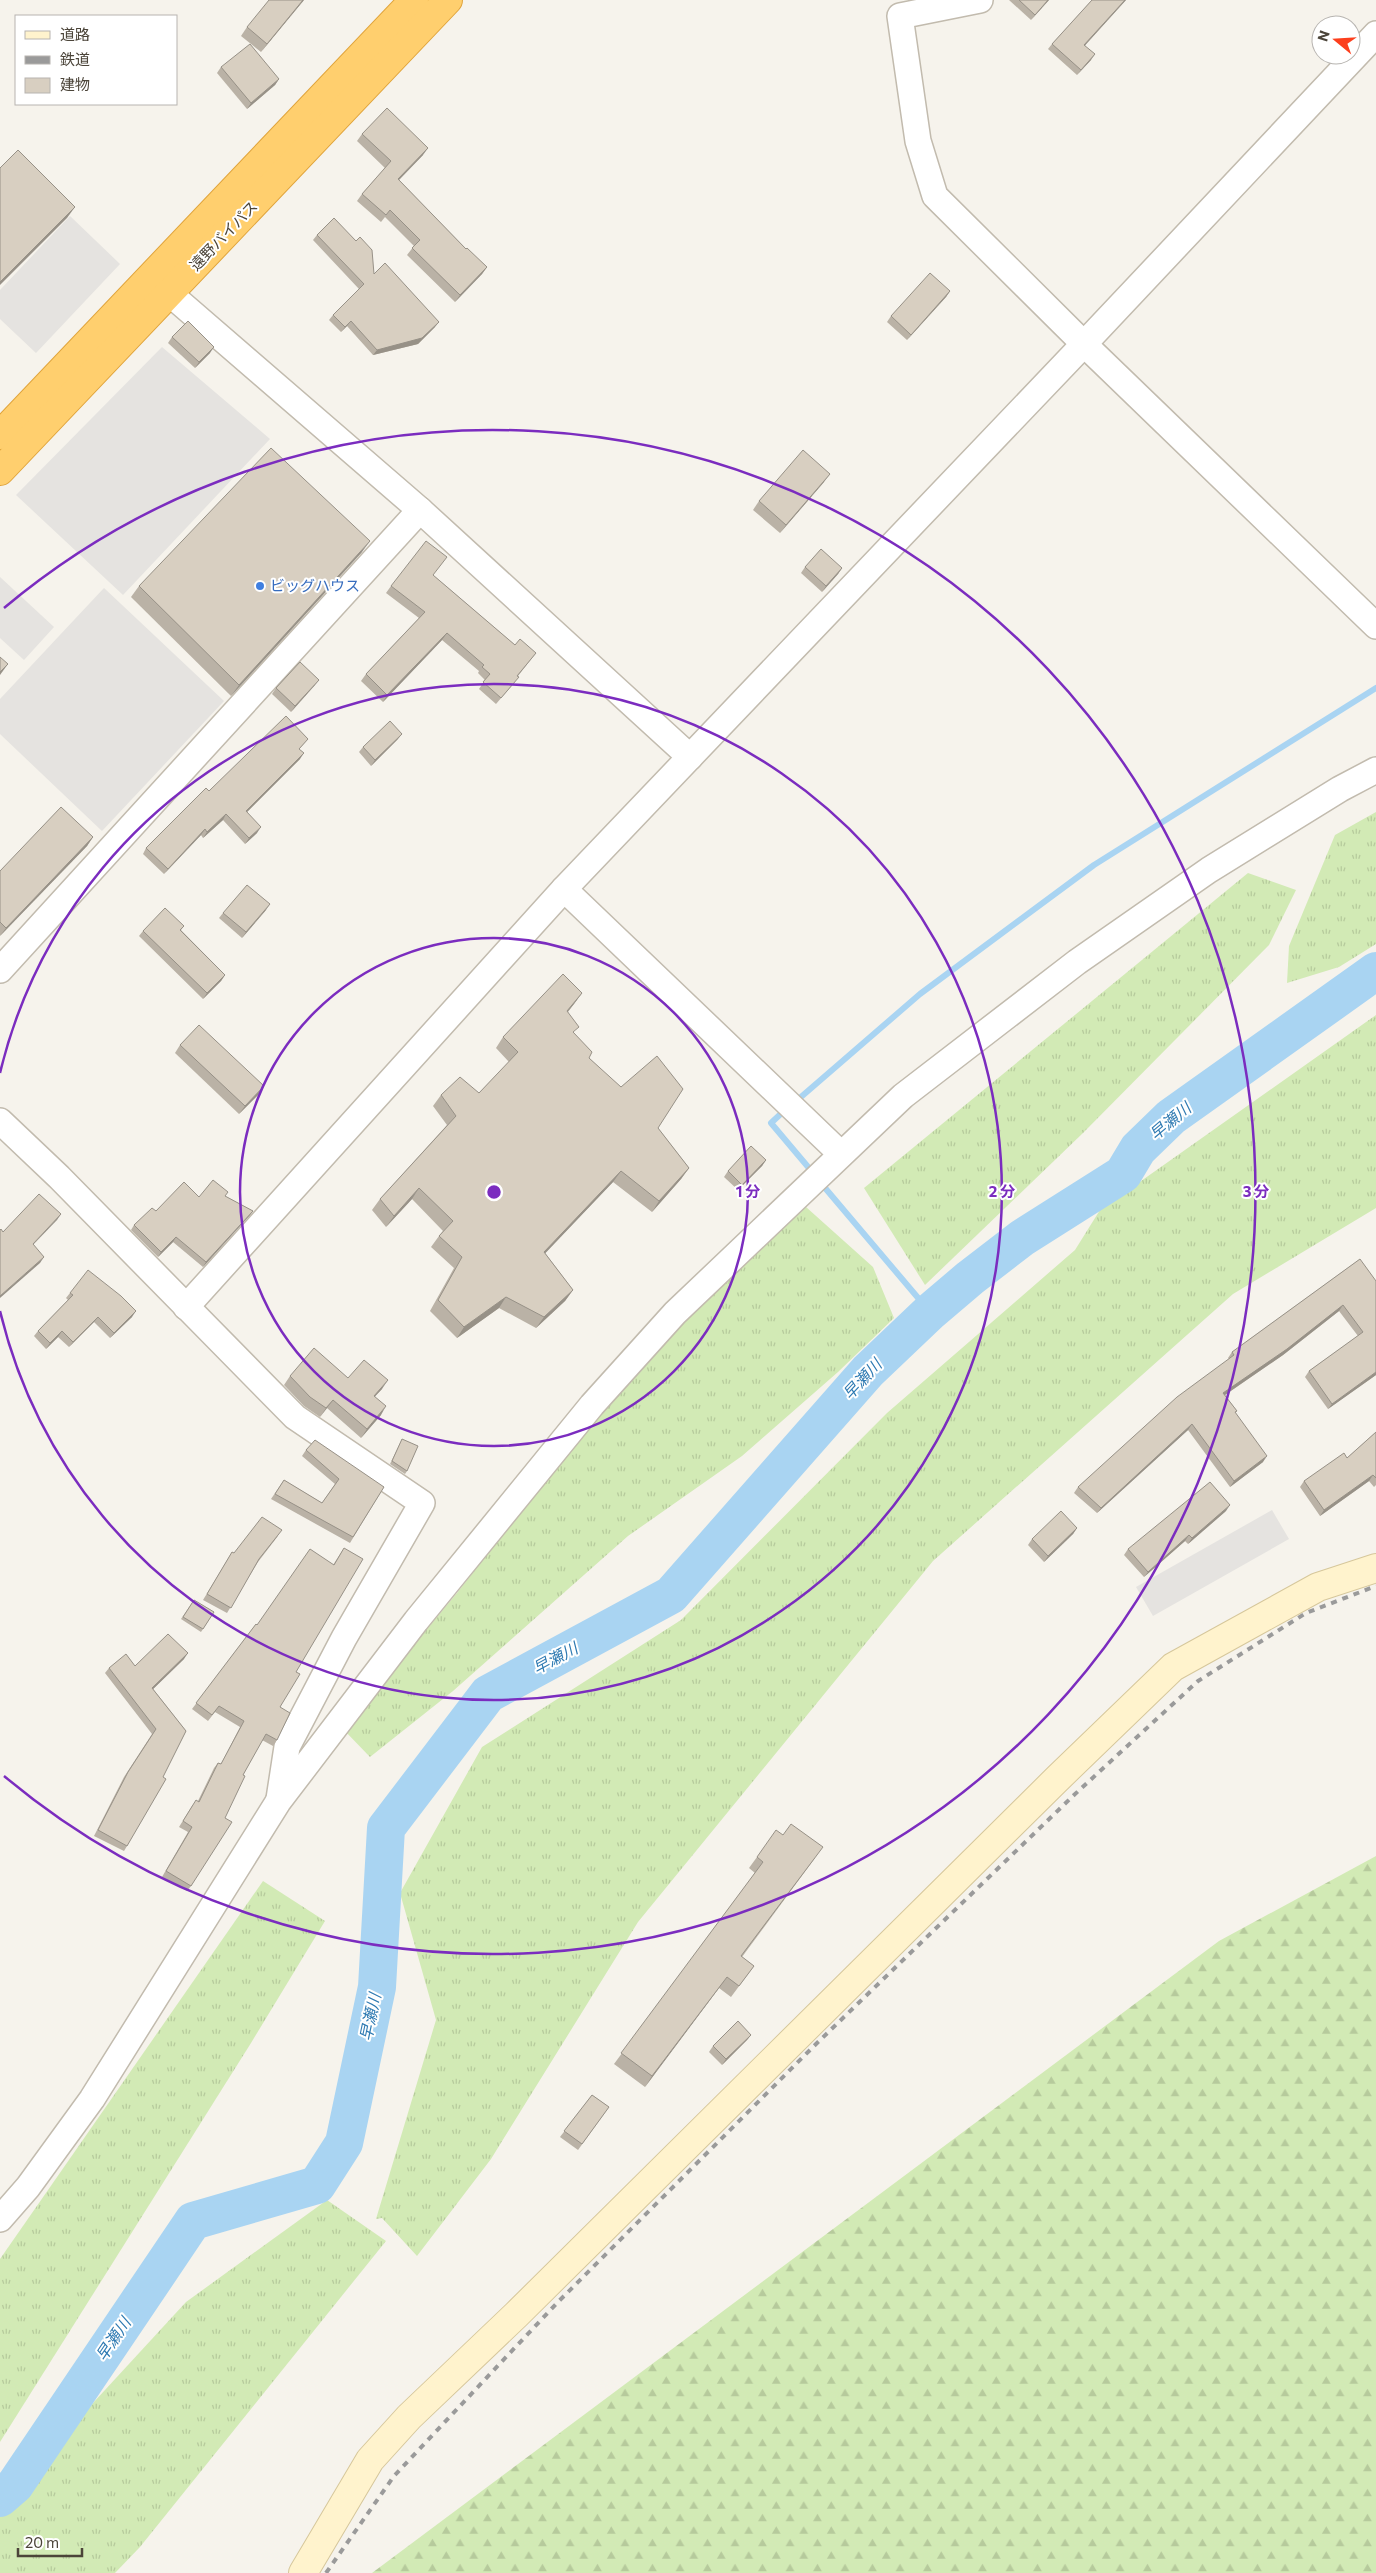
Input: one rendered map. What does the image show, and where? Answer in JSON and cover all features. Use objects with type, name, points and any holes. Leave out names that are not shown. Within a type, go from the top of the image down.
[{"type":"highway","name":"遠野バイパス","points":[[0,435],[414,0]]},
{"type":"highway","name":"遠野バイパス","points":[[0,471],[448,0]]},
{"type":"street","points":[[980,0],[959,2],[900,16],[918,141],[935,196],[1084,344],[1376,626]]},
{"type":"street","points":[[186,1307],[564,889],[1084,344],[1376,34]]},
{"type":"street","points":[[169,294],[420,510],[690,757]]},
{"type":"street","points":[[0,970],[420,510]]},
{"type":"street","points":[[0,2219],[28,2187],[92,2099],[278,1802],[416,1621],[592,1405],[675,1313],[903,1096],[1077,962],[1209,870],[1340,789],[1376,770]]},
{"type":"street","points":[[564,889],[841,1154]]},
{"type":"street","points":[[0,1121],[59,1178],[295,1417],[422,1503],[344,1638],[288,1747],[278,1802]]},
{"type":"street","points":[[303,2573],[370,2460],[409,2417],[516,2315],[1173,1667],[1318,1587],[1376,1568]]},
{"type":"green space","points":[[1376,812],[1376,944],[1339,967],[1287,983],[1289,946],[1335,835]]},
{"type":"green space","points":[[1248,873],[1296,890],[1269,945],[1083,1133],[925,1285],[864,1188]]},
{"type":"green space","points":[[1376,1015],[1376,1208],[1233,1294],[933,1561],[638,1922],[491,2159],[417,2256],[382,2218],[376,2219],[436,2020],[400,1893],[482,1747],[681,1620],[887,1413],[1075,1250],[1100,1210]]},
{"type":"green space","points":[[806,1207],[873,1267],[894,1318],[838,1372],[742,1456],[628,1536],[453,1691],[370,1757],[343,1729],[457,1593],[588,1425],[695,1307]]},
{"type":"green space","points":[[1376,1856],[1376,2573],[372,2573],[1219,1941]]},
{"type":"green space","points":[[263,1881],[325,1921],[251,2043],[0,2442],[0,2259]]},
{"type":"green space","points":[[327,2200],[386,2241],[140,2547],[115,2573],[0,2573],[0,2504],[186,2302]]},
{"type":"shaded area","points":[[70,216],[120,264],[36,353],[0,319],[0,290]]},
{"type":"shaded area","points":[[162,347],[270,439],[123,595],[16,495]]},
{"type":"shaded area","points":[[0,577],[54,627],[24,660],[0,638]]},
{"type":"shaded area","points":[[104,588],[224,701],[102,831],[0,734],[0,699]]},
{"type":"shaded area","points":[[1272,1510],[1289,1539],[1153,1616],[1136,1587]]},
{"type":"building","points":[[269,0],[303,0],[267,44],[247,27]]},
{"type":"building","points":[[1019,0],[1048,0],[1035,15]]},
{"type":"building","points":[[1092,0],[1125,0],[1084,45],[1095,54],[1081,70],[1052,44]]},
{"type":"building","points":[[250,44],[279,79],[251,103],[221,67]]},
{"type":"building","points":[[387,108],[428,148],[398,179],[466,249],[487,267],[460,295],[412,248],[420,240],[390,210],[386,215],[362,194],[391,161],[362,134]]},
{"type":"building","points":[[18,150],[75,207],[0,282],[0,168]]},
{"type":"building","points":[[334,218],[356,241],[360,237],[372,250],[374,274],[385,263],[439,322],[422,338],[377,350],[351,321],[345,327],[333,315],[364,284],[317,235]]},
{"type":"building","points":[[930,273],[950,291],[911,335],[891,316]]},
{"type":"building","points":[[188,321],[214,347],[199,362],[172,337]]},
{"type":"building","points":[[271,448],[370,541],[239,685],[139,586]]},
{"type":"building","points":[[803,450],[830,474],[786,525],[759,501]]},
{"type":"building","points":[[426,541],[447,557],[433,575],[515,645],[520,639],[536,653],[501,698],[483,682],[490,674],[482,667],[484,665],[447,633],[387,695],[366,674],[425,612],[391,586]]},
{"type":"building","points":[[821,549],[842,568],[826,586],[805,567]]},
{"type":"building","points":[[0,657],[8,664],[0,672]]},
{"type":"building","points":[[300,662],[319,680],[295,706],[276,688]]},
{"type":"building","points":[[286,716],[308,739],[299,749],[304,753],[246,811],[261,827],[249,838],[226,814],[207,832],[205,829],[168,869],[146,848],[206,788],[209,791]]},
{"type":"building","points":[[390,721],[402,734],[375,760],[363,747]]},
{"type":"building","points":[[61,807],[93,837],[6,928],[0,922],[0,871]]},
{"type":"building","points":[[247,885],[270,904],[246,932],[223,913]]},
{"type":"building","points":[[165,908],[184,926],[180,930],[225,975],[207,993],[143,931]]},
{"type":"building","points":[[563,974],[582,993],[567,1011],[579,1027],[573,1032],[592,1052],[589,1058],[621,1087],[657,1056],[683,1089],[658,1128],[689,1168],[659,1201],[621,1171],[544,1252],[573,1290],[544,1317],[506,1297],[464,1327],[438,1300],[462,1257],[439,1236],[453,1221],[419,1188],[394,1216],[380,1199],[456,1116],[441,1095],[460,1077],[479,1093],[518,1052],[503,1037]]},
{"type":"building","points":[[199,1025],[264,1086],[245,1106],[180,1045]]},
{"type":"building","points":[[751,1146],[766,1160],[742,1185],[728,1171]]},
{"type":"building","points":[[213,1180],[228,1192],[225,1196],[253,1211],[206,1262],[176,1237],[161,1252],[134,1225],[152,1208],[156,1211],[184,1182],[199,1197]]},
{"type":"building","points":[[39,1194],[61,1214],[33,1244],[44,1257],[0,1296],[0,1230],[3,1232]]},
{"type":"building","points":[[1360,1259],[1376,1281],[1376,1372],[1332,1404],[1309,1371],[1363,1332],[1343,1305],[1287,1349],[1223,1393],[1267,1456],[1234,1481],[1192,1424],[1101,1508],[1078,1487],[1177,1397],[1234,1355],[1232,1352]]},
{"type":"building","points":[[88,1270],[121,1296],[136,1311],[114,1333],[98,1317],[73,1342],[62,1331],[50,1343],[38,1331],[73,1295],[70,1293]]},
{"type":"building","points":[[314,1348],[348,1378],[364,1360],[388,1380],[374,1396],[386,1406],[367,1429],[333,1400],[326,1408],[310,1397],[290,1376]]},
{"type":"building","points":[[1376,1432],[1376,1478],[1373,1475],[1324,1510],[1304,1481],[1344,1453],[1347,1458]]},
{"type":"building","points":[[402,1439],[418,1446],[407,1471],[392,1461]]},
{"type":"building","points":[[315,1440],[384,1487],[353,1537],[275,1494],[284,1480],[322,1503],[339,1479],[306,1450]]},
{"type":"building","points":[[1210,1482],[1230,1505],[1192,1538],[1189,1535],[1148,1572],[1128,1549]]},
{"type":"building","points":[[1061,1511],[1077,1528],[1048,1556],[1032,1539]]},
{"type":"building","points":[[262,1517],[282,1530],[259,1559],[231,1608],[207,1594],[232,1552],[234,1553]]},
{"type":"building","points":[[344,1548],[363,1559],[296,1672],[300,1674],[280,1707],[290,1713],[277,1740],[266,1734],[243,1775],[245,1776],[225,1818],[232,1822],[191,1886],[166,1871],[192,1827],[183,1821],[196,1800],[199,1802],[218,1763],[221,1764],[244,1721],[219,1706],[212,1715],[196,1703],[257,1625],[310,1549],[334,1565]]},
{"type":"building","points":[[194,1600],[214,1612],[203,1629],[183,1617]]},
{"type":"building","points":[[168,1634],[188,1653],[152,1688],[186,1731],[163,1777],[166,1779],[127,1846],[98,1830],[128,1772],[156,1729],[109,1668],[126,1654],[135,1666]]},
{"type":"building","points":[[791,1824],[823,1847],[741,1956],[754,1966],[739,1986],[727,1977],[652,2076],[621,2053],[763,1862],[757,1857],[776,1830],[783,1835]]},
{"type":"building","points":[[738,2021],[751,2035],[726,2059],[713,2046]]},
{"type":"building","points":[[592,2095],[609,2107],[582,2144],[564,2131]]},
{"type":"waterway","points":[[794,1103],[920,994],[1094,865],[1376,688]]},
{"type":"waterway","name":"早瀬川","points":[[0,2498],[15,2485],[193,2221],[317,2185],[344,2143],[377,1987],[386,1828],[488,1694],[671,1595],[868,1371],[930,1312],[1022,1238],[1123,1174],[1138,1149],[1171,1117],[1376,971]]},
{"type":"waterway","points":[[786,1109],[771,1123],[814,1174]]},
{"type":"waterway","points":[[820,1182],[930,1312]]},
{"type":"railway","points":[[326,2573],[394,2476],[557,2303],[816,2044],[1074,1795],[1198,1681],[1306,1613],[1376,1586]]},
{"type":"place","name":"ビッグハウス","points":[[260,586]]}]
